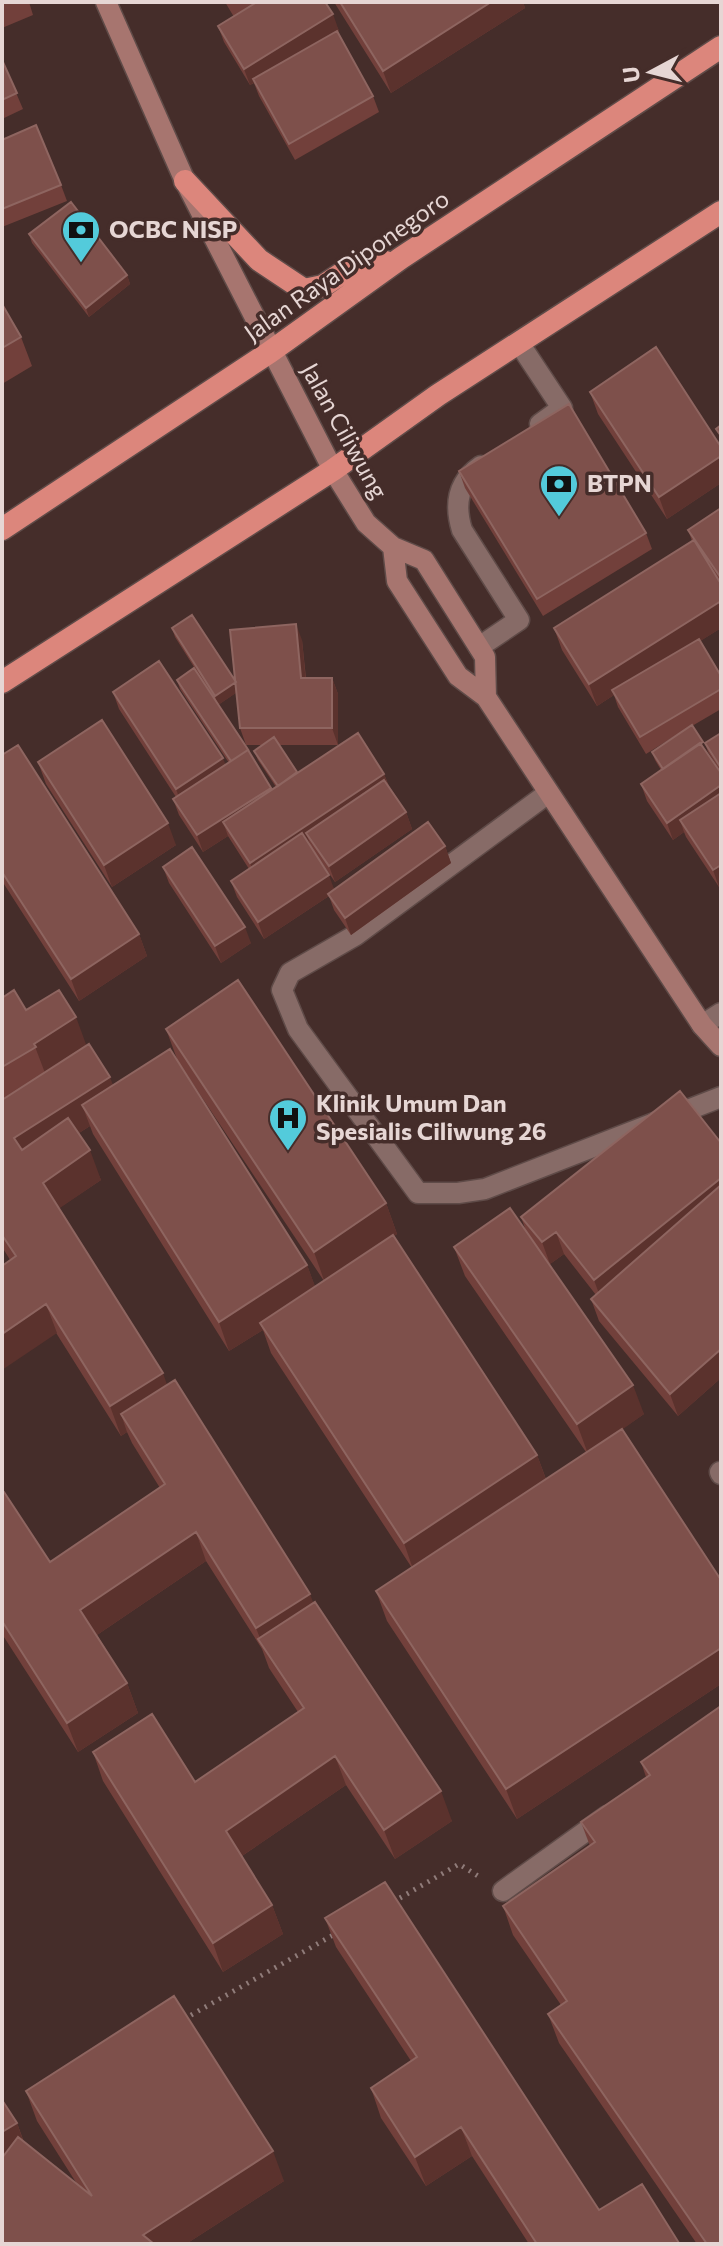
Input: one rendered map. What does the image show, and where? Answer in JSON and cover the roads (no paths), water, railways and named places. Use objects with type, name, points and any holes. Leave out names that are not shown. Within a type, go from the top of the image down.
[{"type":"highway","name":"Jalan Raya Diponegoro","points":[[2,529],[270,352],[401,258],[721,47]]},
{"type":"highway","points":[[185,181],[259,260],[304,290],[323,286],[344,272],[401,258]]},
{"type":"highway","points":[[2,682],[333,470],[519,343],[721,212]]},
{"type":"main road","name":"Jalan Ciliwung","points":[[106,2],[185,181],[333,470],[366,523],[393,547],[424,560],[479,647]]},
{"type":"main road","points":[[393,547],[397,581],[458,676],[486,697],[547,794],[702,1025],[721,1046]]},
{"type":"main road","points":[[479,647],[485,657],[486,697]]},
{"type":"street","points":[[519,343],[562,408],[519,439]]},
{"type":"street","points":[[479,647],[519,620],[462,530],[458,515],[462,486],[475,470],[497,454]]},
{"type":"street","points":[[547,794],[356,935],[290,973],[282,990],[298,1029],[418,1193],[485,1189],[721,1097]]},
{"type":"street","points":[[702,1025],[721,1013]]},
{"type":"street","points":[[503,1891],[627,1801]]},
{"type":"place","name":"OCBC NISP","points":[[81,264]]},
{"type":"place","name":"BTPN","points":[[559,518]]},
{"type":"place","name":"Klinik Umum Dan Spesialis Ciliwung 26","points":[[288,1152]]}]
